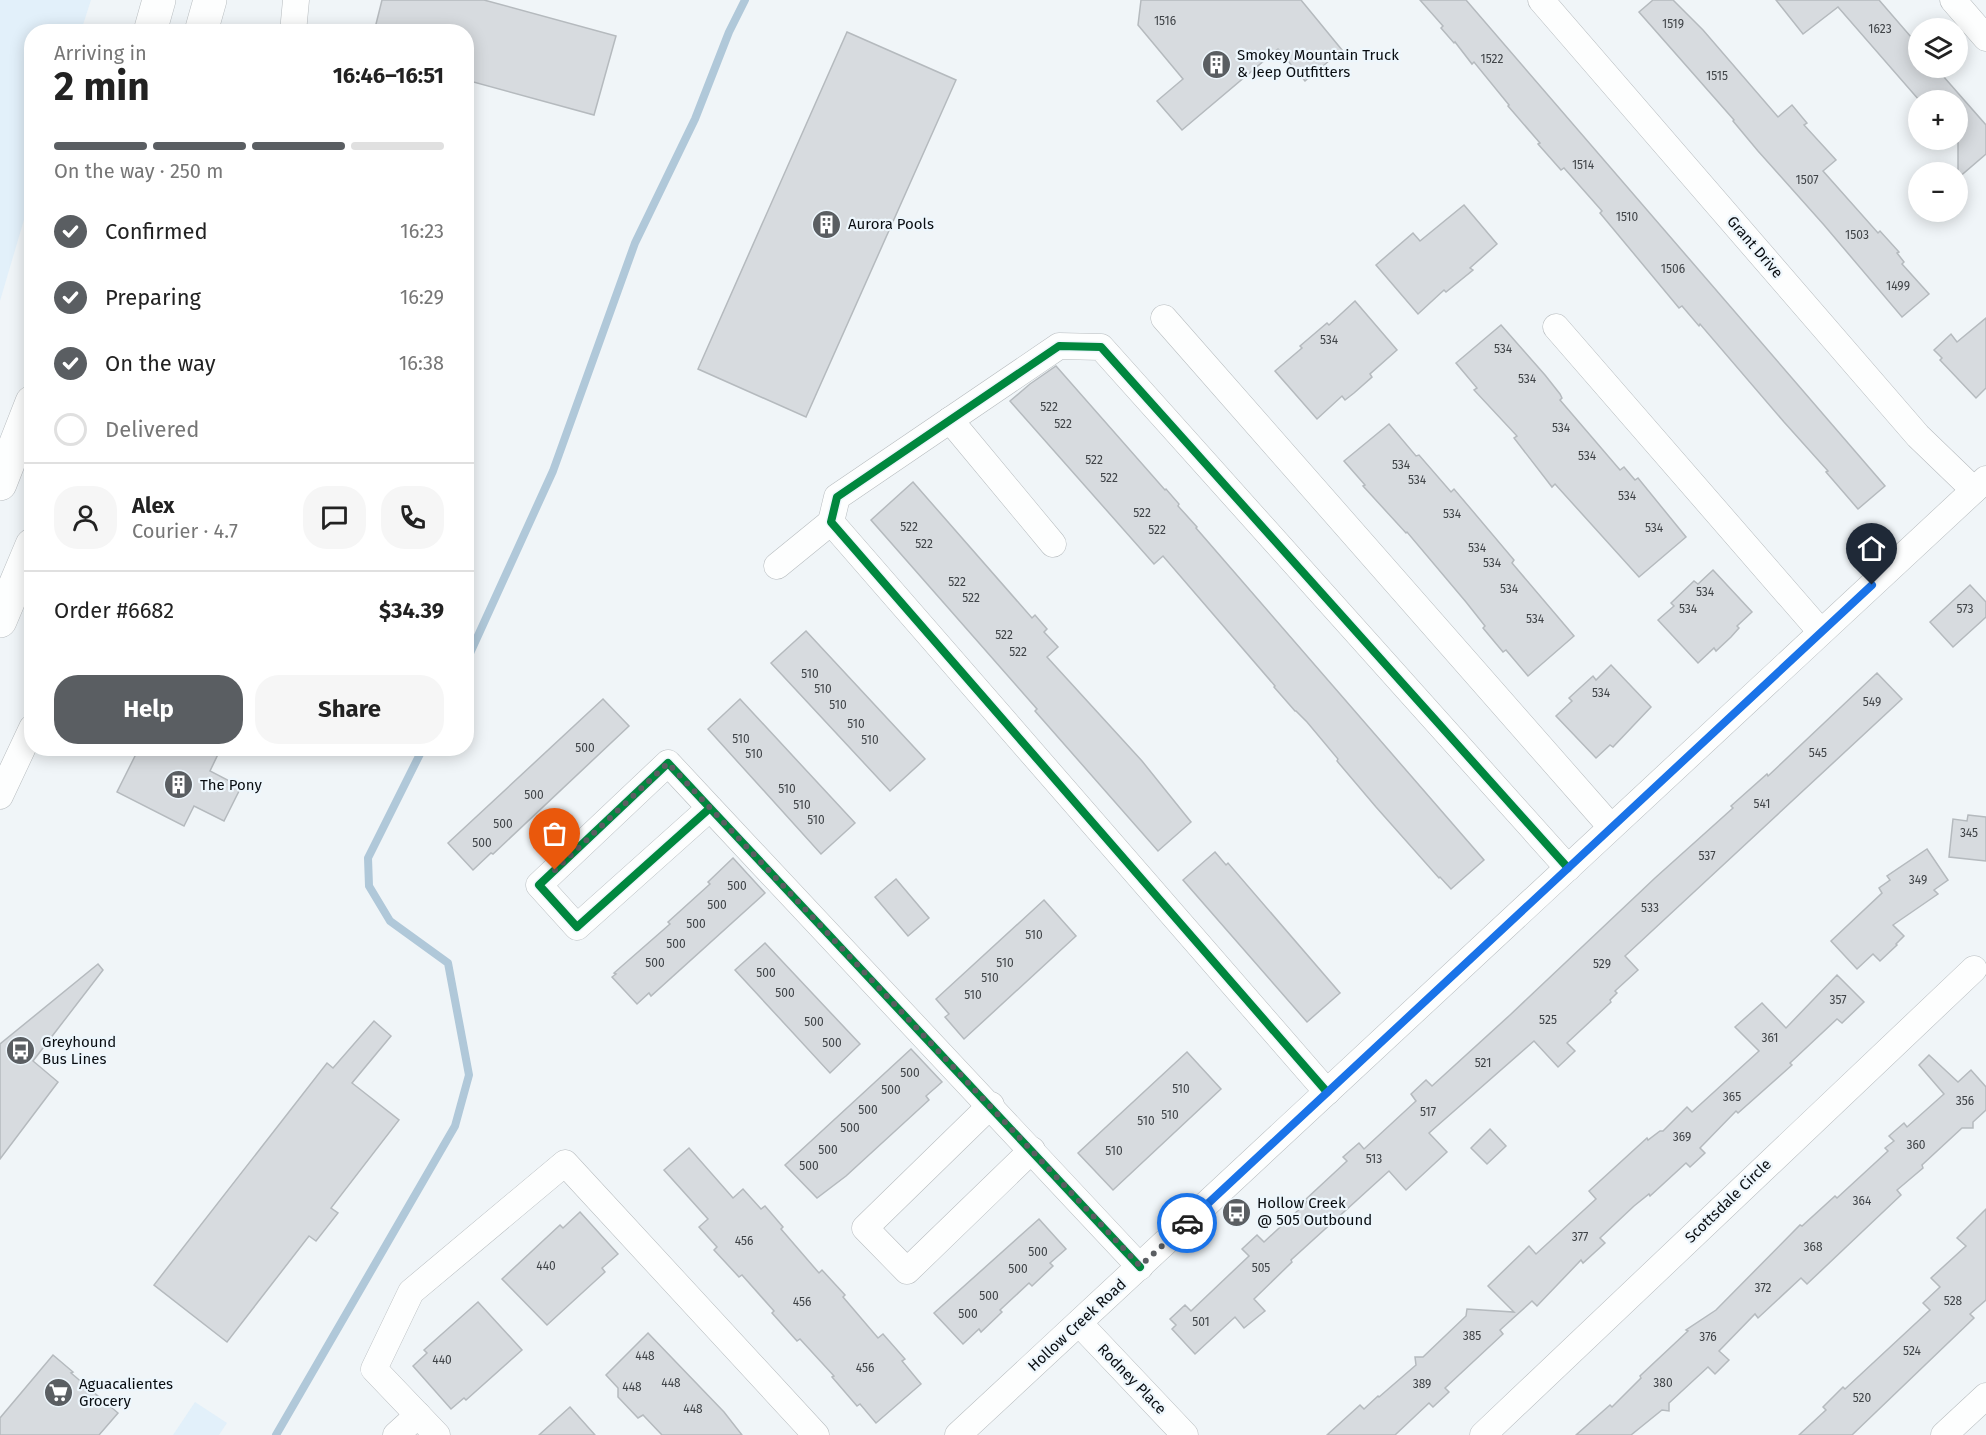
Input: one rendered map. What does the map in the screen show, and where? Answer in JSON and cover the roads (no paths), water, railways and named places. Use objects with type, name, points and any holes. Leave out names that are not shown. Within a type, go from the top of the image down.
[{"type":"highway","points":[[152,24],[159,0]]},
{"type":"highway","points":[[203,24],[210,0]]},
{"type":"highway","points":[[0,484],[24,422]]},
{"type":"highway","points":[[0,621],[24,564]]},
{"type":"street","points":[[294,24],[296,0]]},
{"type":"street","name":"Grant Drive","points":[[1541,0],[1918,436],[1980,485]]},
{"type":"street","points":[[1953,0],[1986,38]]},
{"type":"street","points":[[1164,318],[1611,827]]},
{"type":"street","points":[[1556,327],[1821,632]]},
{"type":"street","points":[[777,566],[831,522],[837,497],[1059,346],[1101,347],[1568,868]]},
{"type":"street","points":[[950,420],[1053,544]]},
{"type":"street","name":"Hollow Creek Road","points":[[958,1435],[1980,485]]},
{"type":"street","points":[[831,522],[1327,1092]]},
{"type":"street","points":[[0,796],[24,745]]},
{"type":"street","points":[[710,808],[578,927],[539,885],[668,763],[1140,1266]]},
{"type":"street","name":"Scottsdale Circle","points":[[1483,1435],[1974,969]]},
{"type":"street","points":[[991,1105],[865,1228],[907,1271],[1032,1150]]},
{"type":"street","points":[[437,1435],[374,1369],[411,1292],[565,1163],[816,1435]]},
{"type":"street","name":"Rodney Place","points":[[1079,1323],[1185,1435]]},
{"type":"street","points":[[1944,1435],[1986,1396]]},
{"type":"street","points":[[396,1435],[418,1415]]},
{"type":"waterway","points":[[474,644],[553,471],[635,243],[695,119],[729,32],[745,0]]},
{"type":"waterway","points":[[276,1435],[455,1126],[469,1075],[448,963],[390,921],[369,886],[368,858],[419,756]]},
{"type":"place","name":"Smokey Mountain Truck & Jeep Outfitters","points":[[1216,64]]},
{"type":"place","name":"Aurora Pools","points":[[827,224]]},
{"type":"place","name":"The Pony","points":[[179,785]]},
{"type":"place","name":"Greyhound Bus Lines","points":[[21,1051]]},
{"type":"place","name":"Hollow Creek @ 505 Outbound","points":[[1236,1212]]},
{"type":"place","name":"Aguacalientes Grocery","points":[[58,1393]]}]
